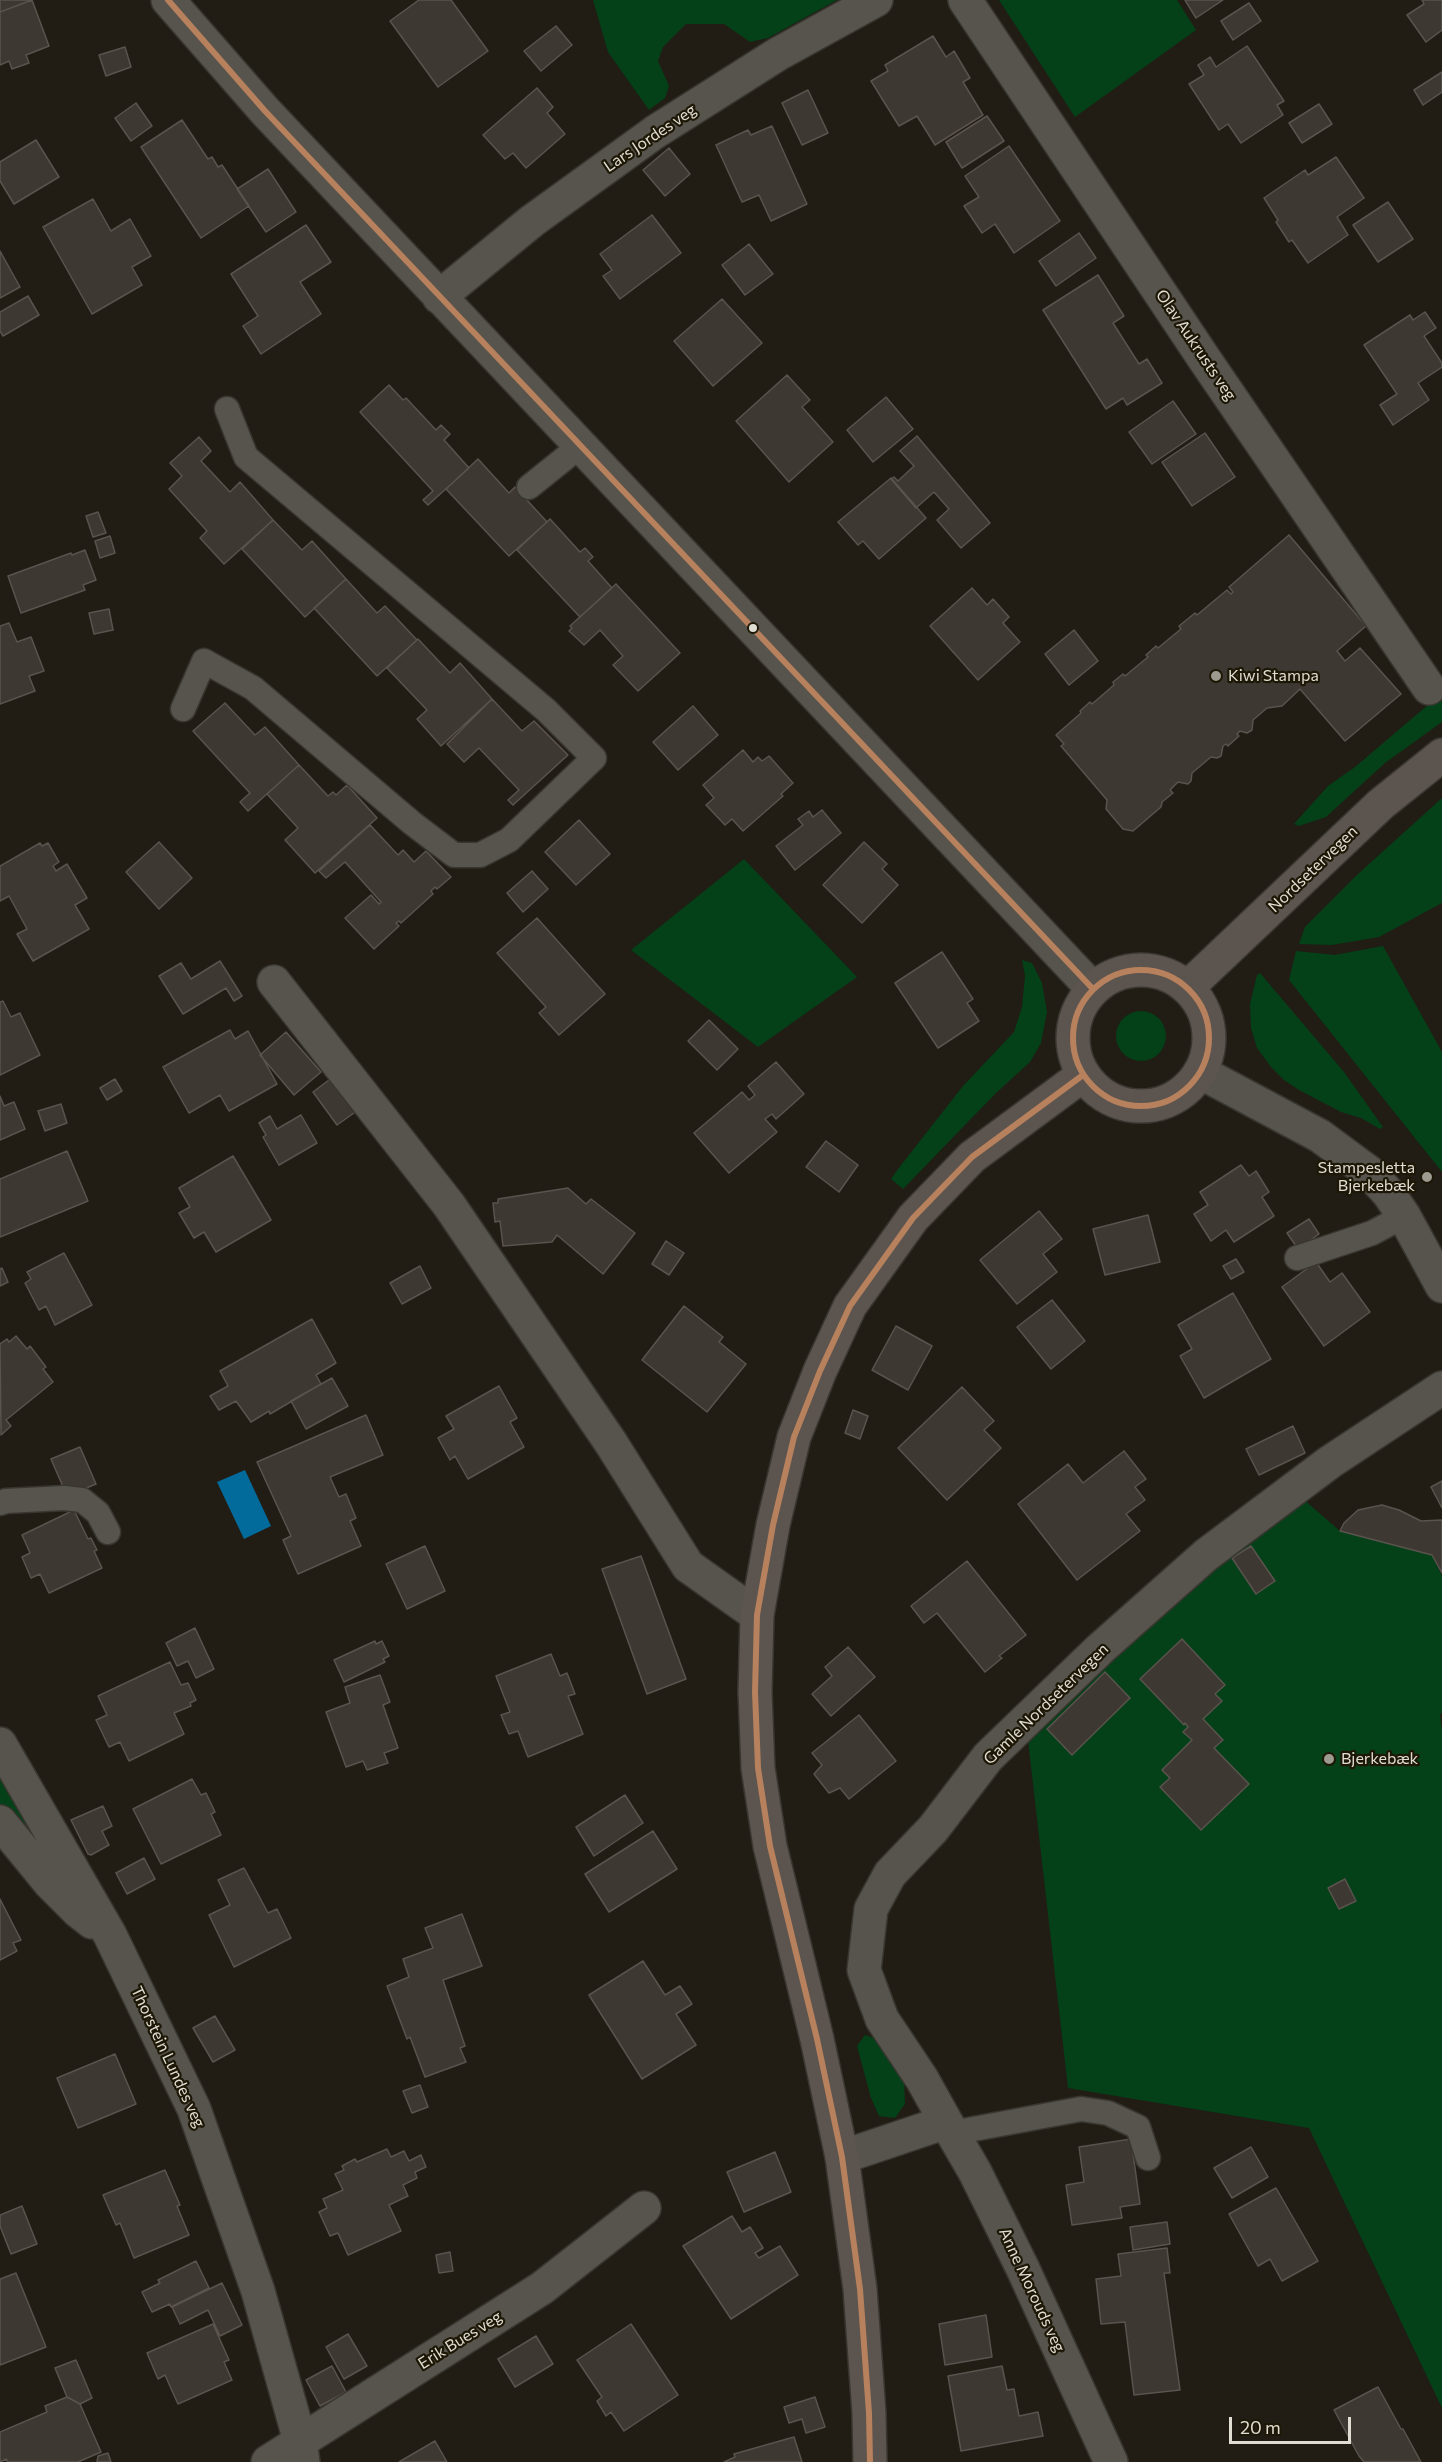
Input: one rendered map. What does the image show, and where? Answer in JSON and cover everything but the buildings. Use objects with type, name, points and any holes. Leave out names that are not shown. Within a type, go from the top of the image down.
[{"type":"main road","name":"Nordsetervegen","points":[[1187,988],[1381,804],[1442,755]]},
{"type":"main road","points":[[1132,970],[1160,972],[1187,988],[1200,1004],[1208,1026],[1208,1051],[1200,1072],[1182,1094],[1154,1106],[1124,1104],[1099,1093],[1083,1075],[1074,1050],[1074,1022],[1080,1005],[1093,989],[1113,975],[1132,970]]},
{"type":"main road","points":[[870,2462],[869,2413],[860,2289],[842,2157],[822,2061],[770,1846],[758,1768],[755,1692],[757,1615],[773,1525],[794,1437],[820,1371],[850,1306],[913,1218],[972,1157],[1083,1075]]},
{"type":"street","points":[[168,0],[265,111],[1093,989]]},
{"type":"street","name":"Lars Jordes veg","points":[[439,297],[532,221],[655,132],[778,54],[876,0]]},
{"type":"street","name":"Olav Aukrusts veg","points":[[965,0],[1205,360],[1429,688]]},
{"type":"street","points":[[274,982],[449,1205],[611,1443],[688,1566],[757,1615]]},
{"type":"street","points":[[1200,1072],[1320,1136],[1370,1173],[1389,1194],[1404,1216],[1442,1286]]},
{"type":"street","name":"Gamle Nordsetervegen","points":[[949,2128],[922,2079],[882,2019],[864,1970],[871,1909],[890,1874],[933,1829],[988,1757],[1100,1649],[1206,1555],[1330,1462],[1442,1388]]},
{"type":"street","name":"Thorstein Lundes veg","points":[[0,1744],[110,1935],[194,2109],[258,2291],[301,2451]]},
{"type":"street","points":[[0,1822],[57,1890],[78,1911],[110,1935]]},
{"type":"street","points":[[842,2157],[949,2128]]},
{"type":"street","name":"Anne Morouds veg","points":[[949,2128],[975,2172],[1023,2269],[1111,2462]]},
{"type":"street","name":"Erik Bues veg","points":[[268,2462],[301,2451],[542,2288],[644,2208]]},
{"type":"lane","points":[[183,709],[204,662],[254,688],[412,823],[454,855],[480,855],[509,840],[594,758],[546,710],[246,457],[227,409]]},
{"type":"lane","points":[[529,487],[580,447]]},
{"type":"lane","points":[[1297,1258],[1372,1233],[1404,1216]]},
{"type":"lane","points":[[0,1503],[52,1499],[82,1500],[98,1513],[108,1532]]},
{"type":"lane","points":[[949,2128],[1081,2109],[1108,2113],[1138,2127],[1148,2158]]},
{"type":"green space","points":[[593,0],[837,0],[768,38],[750,42],[724,24],[686,24],[663,47],[658,61],[669,86],[665,98],[649,110],[608,52]]},
{"type":"green space","points":[[999,0],[1177,0],[1196,30],[1075,117]]},
{"type":"green space","points":[[1442,693],[1442,722],[1385,763],[1326,817],[1299,826],[1294,824],[1328,786],[1355,767]]},
{"type":"green space","points":[[1442,798],[1442,903],[1379,937],[1332,945],[1299,944],[1305,927],[1358,874]]},
{"type":"green space","points":[[744,859],[857,977],[758,1047],[631,950]]},
{"type":"green space","points":[[1383,946],[1442,1052],[1442,1172],[1289,980],[1296,951],[1335,955]]},
{"type":"green space","points":[[1022,960],[1032,963],[1042,983],[1047,1012],[1041,1043],[1030,1062],[996,1093],[903,1189],[891,1179],[898,1169],[963,1086],[1014,1032],[1022,1007],[1025,976]]},
{"type":"green space","points":[[1260,973],[1344,1072],[1383,1127],[1380,1129],[1361,1118],[1341,1112],[1299,1090],[1271,1067],[1257,1048],[1251,1028],[1250,1004],[1257,975]]},
{"type":"green space","points":[[1136,1011],[1146,1011],[1159,1018],[1166,1031],[1166,1041],[1159,1054],[1146,1061],[1136,1061],[1127,1057],[1120,1050],[1116,1041],[1116,1031],[1120,1022],[1127,1015]]},
{"type":"green space","points":[[1295,1492],[1340,1531],[1432,1555],[1442,1576],[1442,1713],[1440,1714],[1442,1730],[1442,2408],[1309,2128],[1068,2088],[1026,1723]]},
{"type":"green space","points":[[0,1769],[92,1913],[0,1808]]},
{"type":"green space","points":[[865,2035],[880,2040],[904,2078],[905,2104],[895,2118],[879,2116],[871,2098],[857,2046]]},
{"type":"water","points":[[245,1470],[271,1526],[244,1539],[217,1482]]},
{"type":"transit line","points":[[168,0],[265,111],[1093,989]]},
{"type":"transit line","points":[[1141,970],[1167,975],[1189,990],[1204,1012],[1209,1038],[1204,1064],[1189,1086],[1167,1101],[1141,1106],[1115,1101],[1093,1086],[1078,1064],[1073,1038],[1078,1012],[1093,990],[1115,975],[1141,970]]},
{"type":"transit line","points":[[870,2462],[869,2413],[860,2289],[842,2157],[817,2039],[770,1846],[758,1768],[755,1692],[757,1615],[773,1525],[794,1437],[820,1371],[850,1306],[913,1218],[972,1157],[1083,1075]]},
{"type":"place","name":"Kiwi Stampa","points":[[1216,676]]},
{"type":"place","name":"Stampesletta Bjerkebæk","points":[[1427,1177]]},
{"type":"place","name":"Bjerkebæk","points":[[1329,1759]]}]
